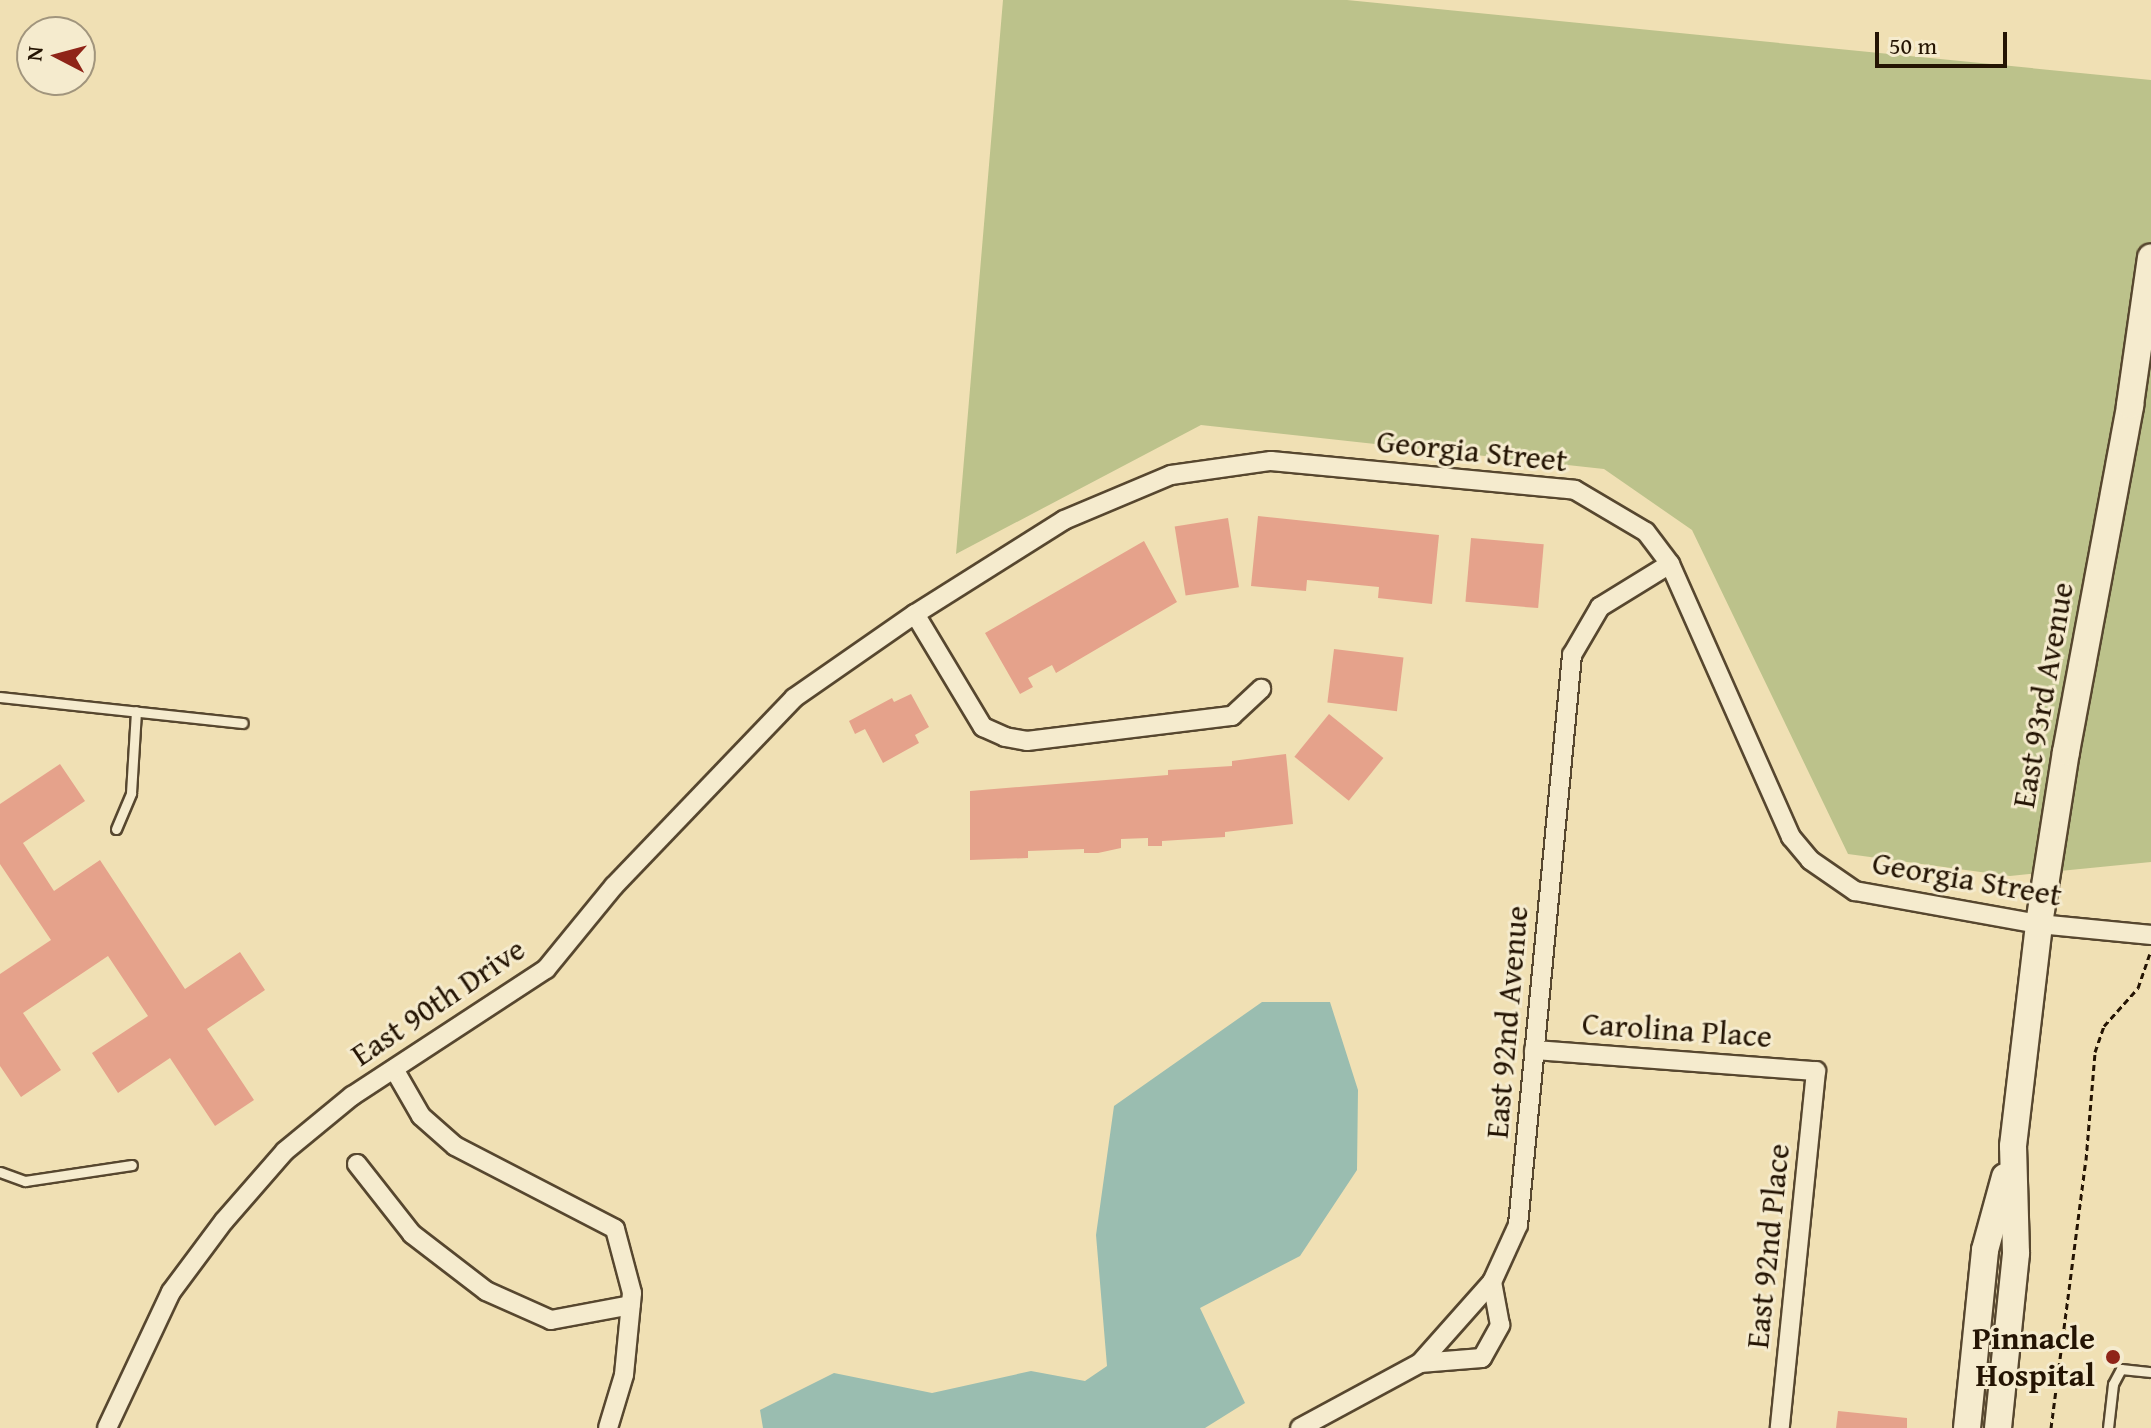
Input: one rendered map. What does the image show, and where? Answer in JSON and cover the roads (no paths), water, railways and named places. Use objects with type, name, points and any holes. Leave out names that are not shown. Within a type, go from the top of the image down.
[{"type":"street","name":"East 93rd Avenue","points":[[1998,1428],[2016,1253],[2013,1146],[2039,924],[2066,752],[2130,405],[2151,257]]},
{"type":"street","name":"Georgia Street","points":[[850,660],[915,614],[1064,520],[1171,475],[1271,461],[1575,490],[1646,532],[1670,564],[1791,837],[1810,860],[1855,891],[2039,924],[2151,935]]},
{"type":"street","name":"East 92nd Avenue","points":[[1300,1428],[1420,1363],[1492,1282],[1518,1225],[1572,655],[1600,607],[1670,564]]},
{"type":"street","points":[[915,614],[983,727],[1005,737],[1027,741],[1232,716],[1261,689]]},
{"type":"street","name":"East 90th Drive","points":[[107,1428],[171,1292],[224,1221],[285,1151],[352,1096],[546,969],[614,886],[794,698],[850,660]]},
{"type":"street","name":"Carolina Place","points":[[1534,1050],[1816,1071]]},
{"type":"street","points":[[394,1069],[421,1116],[455,1146],[615,1229],[632,1293],[624,1375],[608,1428]]},
{"type":"street","name":"East 92nd Place","points":[[1780,1428],[1816,1071]]},
{"type":"street","name":"East 93rd Avenue","points":[[1967,1428],[1985,1250],[2013,1146]]},
{"type":"street","points":[[357,1164],[412,1234],[486,1291],[551,1320],[631,1305]]},
{"type":"street","points":[[1420,1363],[1482,1358],[1500,1325],[1492,1282]]},
{"type":"lane","points":[[0,697],[243,723]]},
{"type":"lane","points":[[116,829],[131,793],[136,711]]},
{"type":"lane","points":[[0,1172],[25,1181],[132,1165]]},
{"type":"lane","points":[[2108,1428],[2113,1384],[2121,1369],[2151,1372]]},
{"type":"place","name":"Pinnacle Hospital","points":[[2113,1357]]}]
